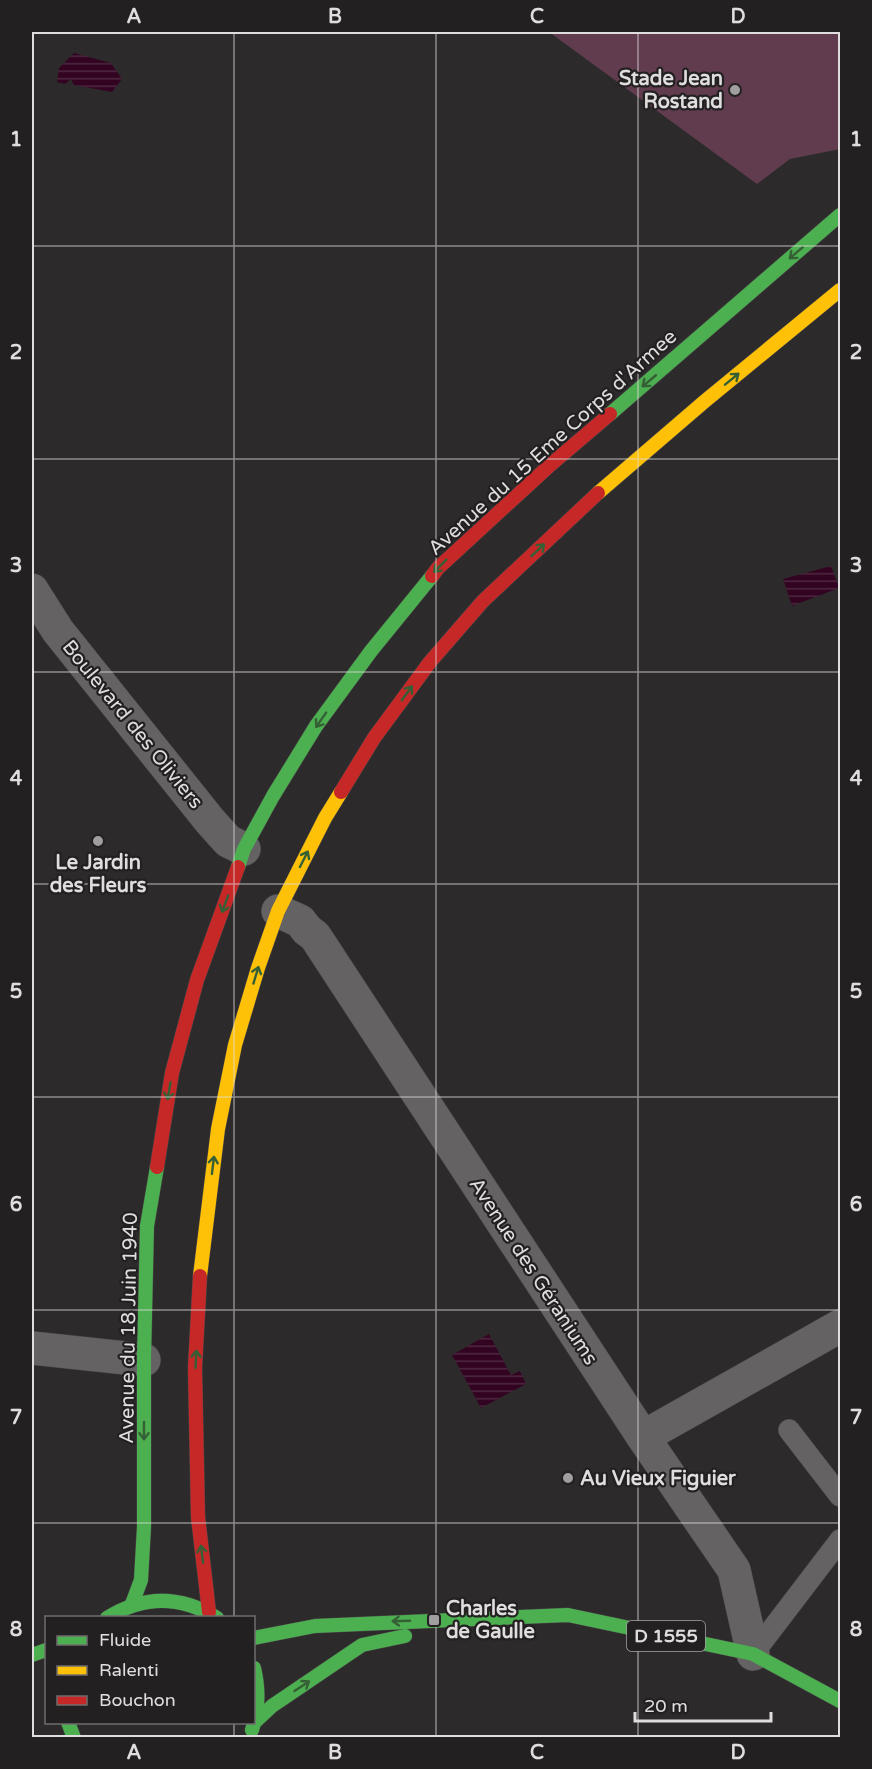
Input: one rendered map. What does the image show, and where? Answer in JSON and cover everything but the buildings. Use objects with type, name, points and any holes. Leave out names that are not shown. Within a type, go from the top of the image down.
[{"type":"main road","name":"Avenue du 15 Eme Corps d'Armee","points":[[244,849],[316,726],[371,651],[438,568],[549,466],[840,215]]},
{"type":"main road","points":[[213,1615],[198,1517],[195,1368],[200,1272],[218,1129],[235,1046],[278,911],[325,818],[374,738],[430,662],[483,602],[601,490],[840,290]]},
{"type":"main road","name":"Avenue du 18 Juin 1940","points":[[132,1604],[141,1580],[144,1527],[147,1226],[172,1073],[197,980],[244,849]]},
{"type":"main road","points":[[109,1616],[132,1604],[159,1600],[185,1602],[213,1615]]},
{"type":"main road","name":"D 1555","points":[[255,1638],[315,1626],[568,1615],[753,1654],[840,1701]]},
{"type":"main road","name":"D 1555","points":[[256,1721],[272,1706],[362,1646],[480,1619]]},
{"type":"main road","points":[[255,1672],[258,1700],[256,1721]]},
{"type":"street","name":"Boulevard des Oliviers","points":[[32,590],[58,631],[210,821],[228,841],[244,849]]},
{"type":"street","name":"Avenue des Géraniums","points":[[278,911],[300,921],[315,936],[643,1437],[734,1570],[753,1654]]},
{"type":"street","points":[[643,1437],[840,1326]]},
{"type":"street","points":[[32,1348],[144,1360]]},
{"type":"lane","points":[[789,1430],[840,1496]]},
{"type":"lane","points":[[753,1654],[840,1540]]},
{"type":"shaded area","name":"Stade Jean Rostand","points":[[549,32],[840,32],[840,149],[790,159],[757,184]]},
{"type":"shaded area","points":[[74,53],[111,63],[122,79],[112,92],[74,85],[71,79],[65,84],[57,82],[59,68]]},
{"type":"shaded area","points":[[831,566],[839,588],[792,606],[783,579]]},
{"type":"shaded area","points":[[489,1334],[511,1375],[520,1371],[526,1384],[481,1408],[452,1355]]},
{"type":"traffic: fast","points":[[610,414],[840,215]]},
{"type":"traffic: fast","points":[[238,867],[244,849],[273,796],[316,726],[371,651],[432,576]]},
{"type":"traffic: fast","points":[[132,1604],[141,1580],[144,1527],[147,1226],[157,1167]]},
{"type":"traffic: fast","points":[[110,1616],[135,1605],[162,1601],[189,1605],[214,1616]]},
{"type":"traffic: fast","points":[[255,1638],[315,1626],[568,1615],[753,1654],[840,1701]]},
{"type":"traffic: fast","points":[[256,1721],[272,1706],[362,1645],[405,1636]]},
{"type":"traffic: fast","points":[[32,1655],[45,1650]]},
{"type":"traffic: fast","points":[[255,1673],[258,1699],[255,1718]]},
{"type":"traffic: fast","points":[[69,1724],[74,1738]]},
{"type":"traffic: fast","points":[[252,1730],[254,1724]]},
{"type":"traffic: slow","points":[[598,493],[840,290]]},
{"type":"traffic: slow","points":[[200,1276],[218,1129],[235,1045],[278,911],[325,818],[341,792]]},
{"type":"traffic: jam","points":[[432,576],[549,466],[610,414]]},
{"type":"traffic: jam","points":[[341,792],[374,738],[430,662],[483,601],[598,493]]},
{"type":"traffic: jam","points":[[157,1167],[172,1073],[197,980],[238,867]]},
{"type":"traffic: jam","points":[[200,1276],[195,1368],[198,1517],[209,1612]]},
{"type":"place","name":"Stade Jean Rostand","points":[[735,90]]},
{"type":"place","name":"Le Jardin des Fleurs","points":[[98,841]]},
{"type":"place","name":"Au Vieux Figuier","points":[[568,1478]]},
{"type":"place","name":"Charles de Gaulle","points":[[434,1620]]}]
